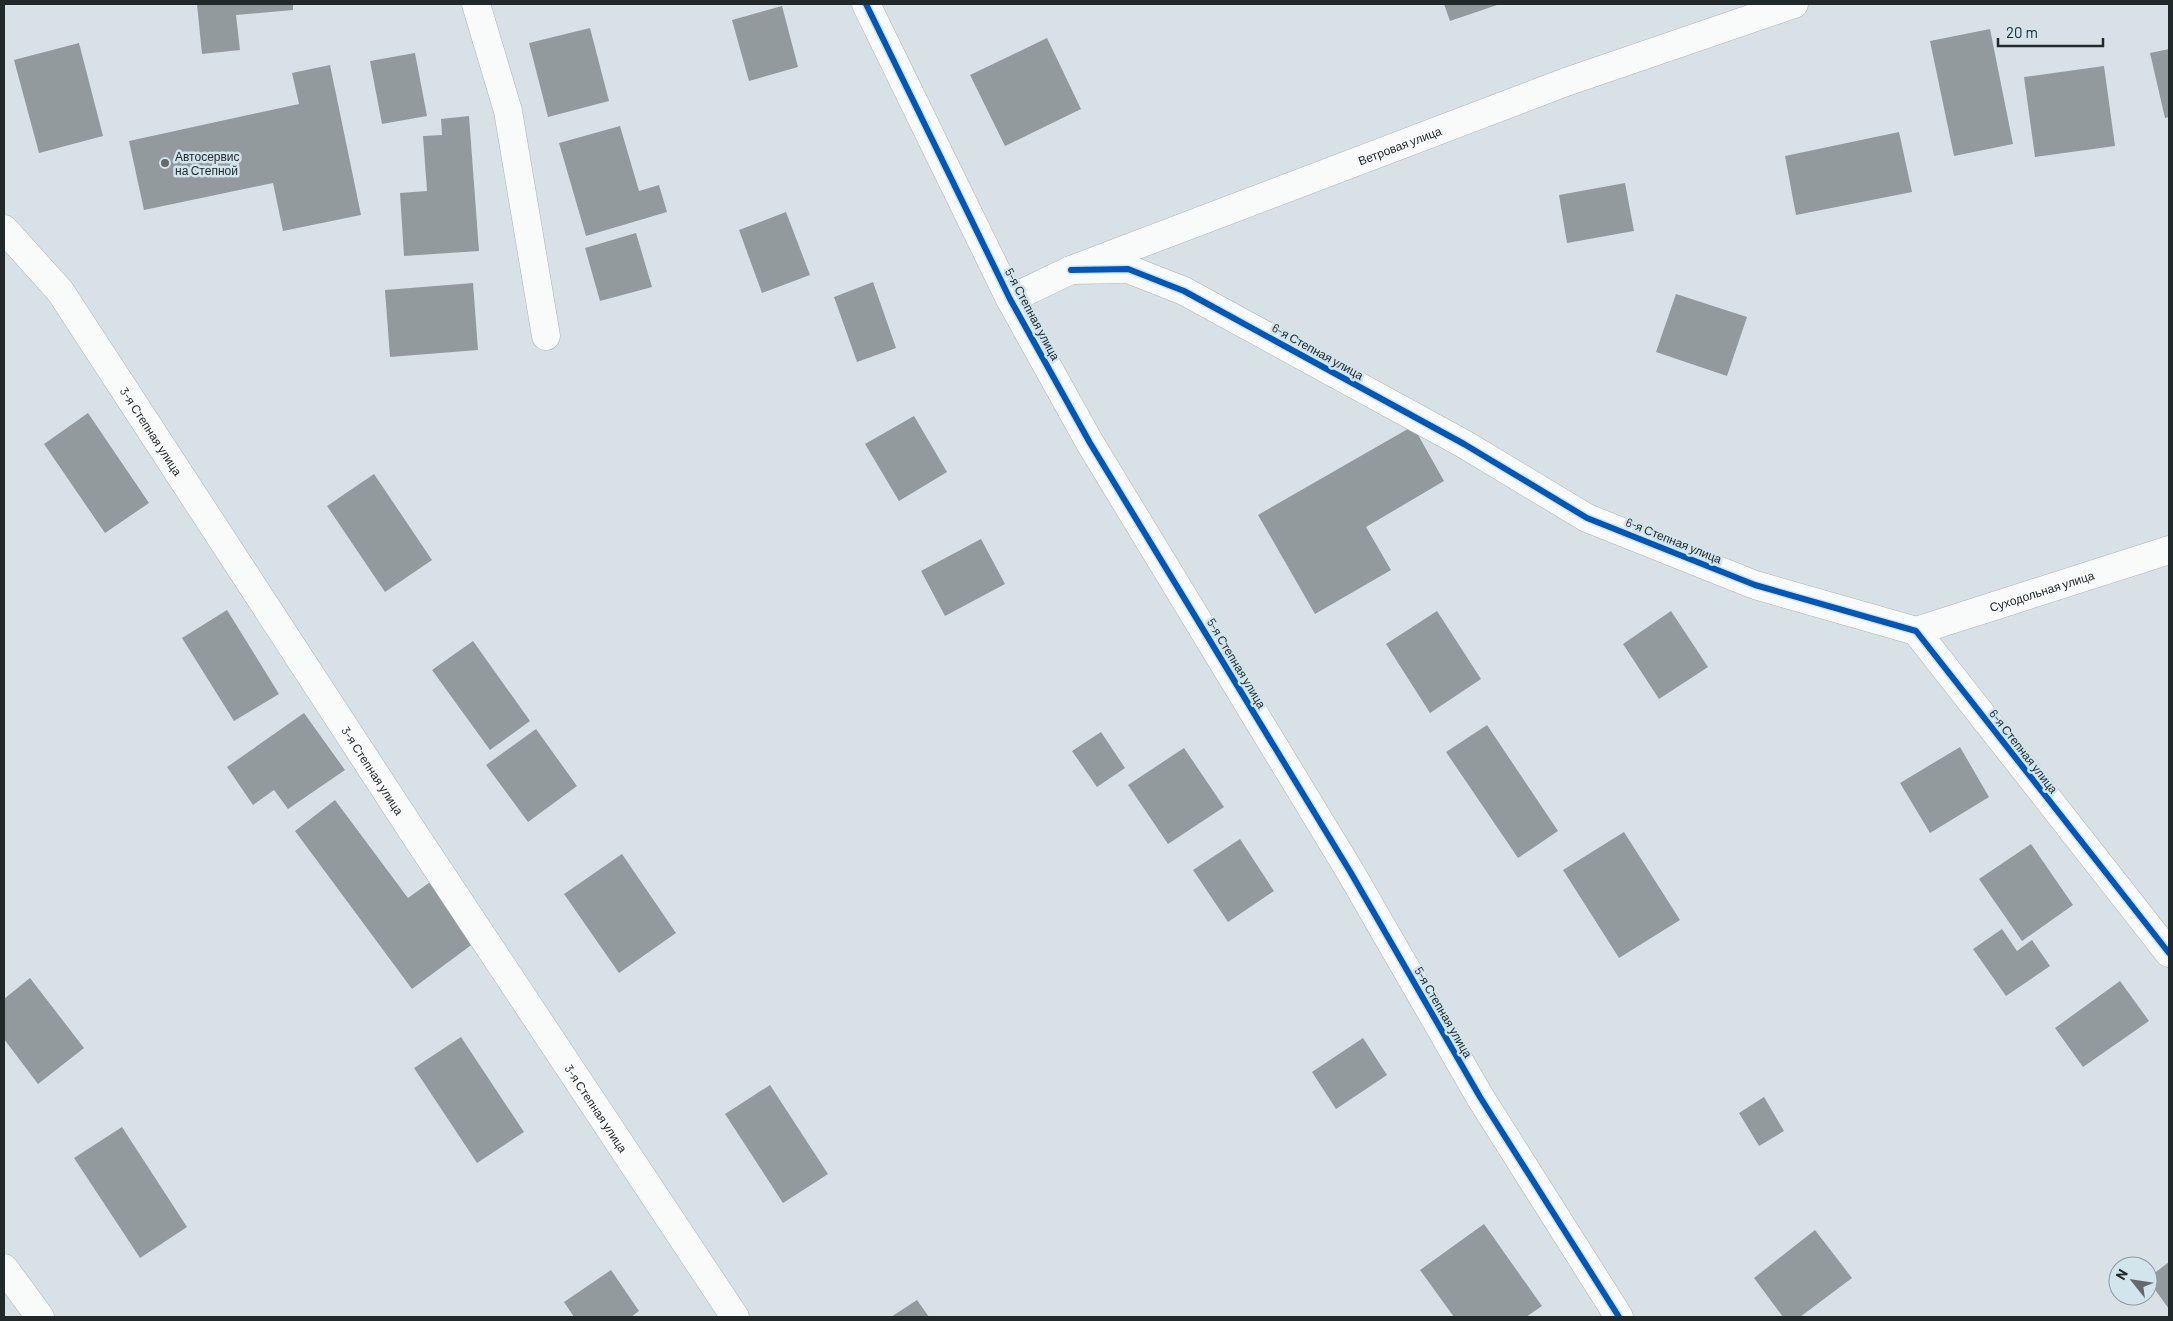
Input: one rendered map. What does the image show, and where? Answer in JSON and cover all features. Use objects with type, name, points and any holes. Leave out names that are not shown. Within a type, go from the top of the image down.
[{"type":"street","points":[[476,4],[508,111],[546,336]]},
{"type":"street","name":"5-я Степная улица","points":[[866,4],[1010,299],[1090,443],[1351,872],[1480,1097],[1619,1317]]},
{"type":"street","name":"Ветровая улица","points":[[1010,299],[1071,270],[1566,82],[1794,4]]},
{"type":"street","name":"3-я Степная улица","points":[[4,229],[60,291],[413,832],[735,1317]]},
{"type":"street","name":"6-я Степная улица","points":[[1071,270],[1128,269],[1166,283],[1184,291],[1464,444],[1587,518],[1755,584],[1916,631],[2169,953]]},
{"type":"street","name":"Суходольная улица","points":[[1916,631],[2169,550]]},
{"type":"street","points":[[4,1268],[40,1317]]},
{"type":"building","points":[[197,4],[293,4],[293,10],[236,15],[240,50],[202,54]]},
{"type":"building","points":[[1444,4],[1500,4],[1450,21]]},
{"type":"building","points":[[782,6],[798,67],[749,81],[732,20]]},
{"type":"building","points":[[590,28],[609,101],[548,117],[529,43]]},
{"type":"building","points":[[1990,29],[2013,144],[1954,156],[1930,41]]},
{"type":"building","points":[[1047,38],[1081,109],[1005,146],[970,75]]},
{"type":"building","points":[[79,43],[103,136],[39,153],[14,60]]},
{"type":"building","points":[[2169,49],[2169,117],[2165,118],[2150,53]]},
{"type":"building","points":[[415,53],[427,116],[382,124],[370,61]]},
{"type":"building","points":[[330,65],[361,215],[283,231],[273,183],[144,210],[129,141],[299,104],[292,73]]},
{"type":"building","points":[[2104,66],[2115,146],[2035,157],[2024,77]]},
{"type":"building","points":[[469,116],[479,251],[404,256],[400,193],[427,191],[423,136],[442,135],[441,119]]},
{"type":"building","points":[[620,126],[639,191],[659,185],[667,212],[586,236],[559,143]]},
{"type":"building","points":[[1899,132],[1912,192],[1796,215],[1785,156]]},
{"type":"building","points":[[1625,183],[1634,231],[1567,243],[1559,195]]},
{"type":"building","points":[[786,212],[810,275],[762,293],[739,230]]},
{"type":"building","points":[[636,233],[652,287],[600,301],[585,248]]},
{"type":"building","points":[[873,282],[896,348],[857,362],[834,297]]},
{"type":"building","points":[[473,283],[478,350],[390,357],[385,290]]},
{"type":"building","points":[[1676,294],[1747,317],[1727,376],[1656,352]]},
{"type":"building","points":[[88,413],[149,503],[105,533],[44,444]]},
{"type":"building","points":[[914,416],[947,472],[899,501],[865,444]]},
{"type":"building","points":[[1413,426],[1444,481],[1366,527],[1391,570],[1315,614],[1258,515]]},
{"type":"building","points":[[374,474],[432,560],[385,592],[327,506]]},
{"type":"building","points":[[981,539],[1005,584],[945,616],[921,571]]},
{"type":"building","points":[[227,610],[279,694],[234,721],[182,638]]},
{"type":"building","points":[[1437,611],[1481,679],[1430,713],[1386,644]]},
{"type":"building","points":[[1671,611],[1708,667],[1659,699],[1623,644]]},
{"type":"building","points":[[473,641],[530,721],[490,750],[432,670]]},
{"type":"building","points":[[304,713],[345,770],[288,809],[274,790],[253,805],[227,767]]},
{"type":"building","points":[[1487,725],[1558,831],[1518,858],[1446,752]]},
{"type":"building","points":[[536,729],[577,786],[528,822],[486,765]]},
{"type":"building","points":[[1101,732],[1125,768],[1097,787],[1072,751]]},
{"type":"building","points":[[1960,747],[1989,797],[1930,833],[1900,783]]},
{"type":"building","points":[[1184,748],[1224,807],[1168,844],[1128,785]]},
{"type":"building","points":[[335,800],[408,898],[433,880],[478,940],[412,989],[295,831]]},
{"type":"building","points":[[1624,832],[1680,920],[1619,958],[1563,870]]},
{"type":"building","points":[[1240,839],[1274,891],[1228,922],[1193,870]]},
{"type":"building","points":[[2031,844],[2073,905],[2022,941],[1979,879]]},
{"type":"building","points":[[622,854],[676,933],[619,973],[564,894]]},
{"type":"building","points":[[2002,929],[2017,951],[2032,940],[2050,966],[2006,996],[1973,949]]},
{"type":"building","points":[[30,978],[84,1048],[38,1084],[4,1039],[4,999]]},
{"type":"building","points":[[2120,981],[2149,1021],[2083,1067],[2055,1028]]},
{"type":"building","points":[[461,1037],[524,1132],[477,1163],[414,1068]]},
{"type":"building","points":[[1363,1038],[1387,1075],[1336,1109],[1312,1072]]},
{"type":"building","points":[[770,1085],[828,1174],[783,1203],[725,1114]]},
{"type":"building","points":[[1764,1097],[1784,1131],[1759,1146],[1739,1113]]},
{"type":"building","points":[[122,1127],[187,1227],[140,1258],[74,1158]]},
{"type":"building","points":[[1484,1224],[1542,1306],[1526,1317],[1454,1317],[1420,1270]]},
{"type":"building","points":[[1815,1230],[1852,1278],[1800,1317],[1783,1317],[1754,1278]]},
{"type":"building","points":[[2169,1262],[2169,1309],[2158,1294],[2158,1270]]},
{"type":"building","points":[[611,1270],[639,1311],[631,1317],[574,1317],[564,1302]]},
{"type":"building","points":[[917,1300],[929,1317],[891,1317]]},
{"type":"cycle path","points":[[866,4],[1010,299],[1090,443],[1351,873],[1480,1097],[1619,1317]]},
{"type":"cycle path","points":[[1071,270],[1128,269],[1184,291],[1464,444],[1587,518],[1755,585],[1916,631],[2169,953]]},
{"type":"place","name":"Автосервис на Степной","points":[[165,163]]}]
